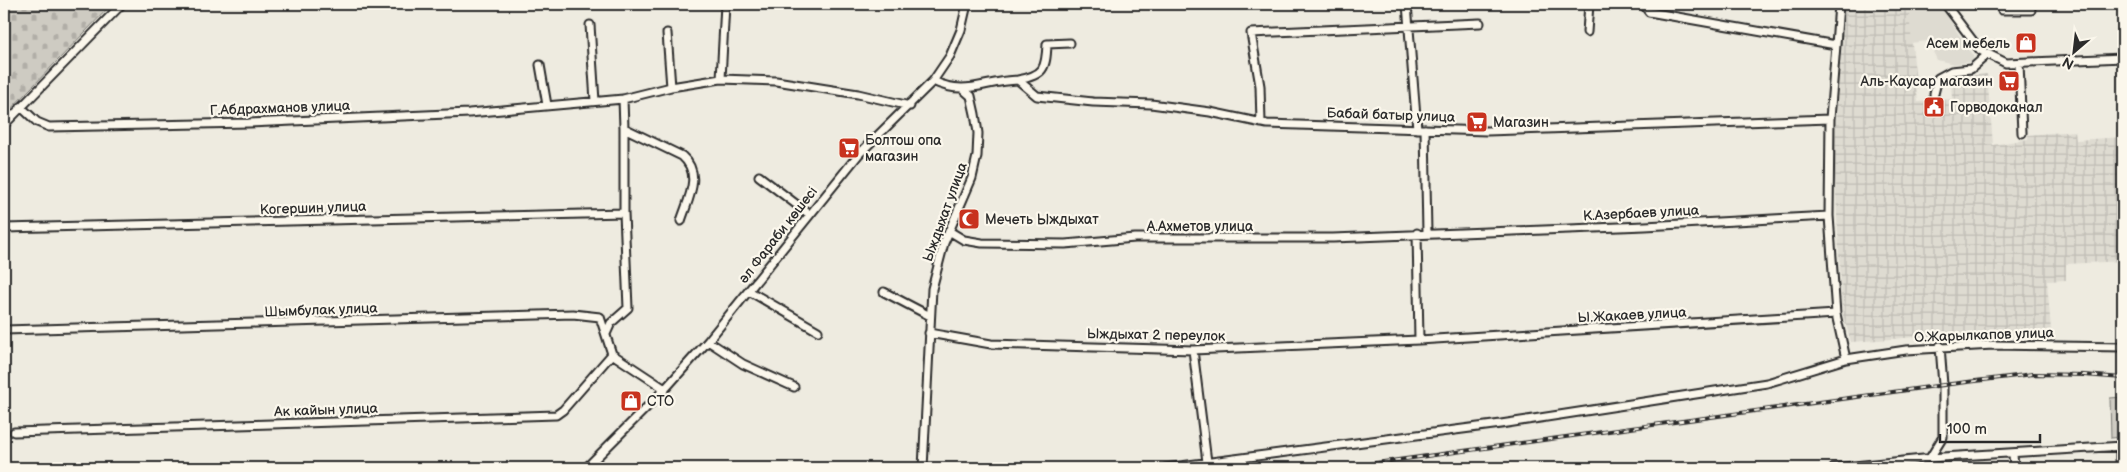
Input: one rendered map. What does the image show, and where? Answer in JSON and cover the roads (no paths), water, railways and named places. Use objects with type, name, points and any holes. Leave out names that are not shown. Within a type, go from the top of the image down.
[{"type":"street","points":[[4,125],[122,4]]},
{"type":"street","points":[[721,79],[725,4]]},
{"type":"street","name":"әл Фараби көшесі","points":[[586,468],[665,389],[708,342],[809,214],[860,154],[933,81],[950,56],[967,4]]},
{"type":"street","points":[[1407,4],[1416,129]]},
{"type":"street","points":[[1587,32],[1589,4]]},
{"type":"street","points":[[1643,4],[1649,12],[1836,45]]},
{"type":"street","points":[[1839,4],[1830,119],[1829,216],[1836,314],[1846,359]]},
{"type":"street","points":[[1946,4],[1980,50],[2006,63],[2123,58]]},
{"type":"street","points":[[2001,4],[2002,10],[2031,10]]},
{"type":"street","points":[[1261,123],[1260,86],[1251,32],[1480,23]]},
{"type":"street","points":[[590,25],[595,101]]},
{"type":"street","points":[[667,33],[671,87]]},
{"type":"street","points":[[933,81],[948,88],[963,90],[998,80],[1018,80],[1035,77],[1043,68],[1047,44],[1070,43]]},
{"type":"street","points":[[1934,94],[1938,78],[1951,71],[1971,69],[1988,54]]},
{"type":"street","points":[[2019,63],[2022,133]]},
{"type":"street","points":[[540,65],[547,104]]},
{"type":"street","name":"Г.Абдрахманов улица","points":[[21,107],[37,122],[50,127],[249,123],[469,113],[547,104],[622,99],[671,87],[721,79],[776,81],[858,94],[910,106]]},
{"type":"street","name":"Бабай батыр улица","points":[[1018,80],[1037,96],[1094,102],[1151,104],[1261,123],[1487,131],[1830,119]]},
{"type":"street","name":"Ыждыхат улица","points":[[922,468],[932,288],[949,231],[972,178],[977,156],[978,133],[975,114],[971,96],[963,90]]},
{"type":"street","points":[[606,334],[611,323],[628,308],[622,99]]},
{"type":"street","points":[[624,128],[682,156],[690,163],[694,174],[681,221]]},
{"type":"street","points":[[1425,129],[1427,233]]},
{"type":"street","points":[[759,176],[809,214]]},
{"type":"street","name":"Когершин улица","points":[[4,228],[624,213]]},
{"type":"street","name":"К.Азербаев улица","points":[[1454,231],[1545,230],[1829,216]]},
{"type":"street","name":"А.Ахметов улица","points":[[949,231],[964,240],[982,243],[1015,244],[1135,238],[1333,238],[1454,231]]},
{"type":"street","points":[[1417,233],[1419,340]]},
{"type":"street","points":[[749,291],[818,331]]},
{"type":"street","points":[[884,292],[930,316]]},
{"type":"street","name":"Шымбулак улица","points":[[4,330],[573,314],[600,317],[612,354]]},
{"type":"street","name":"Ы.Жакаев улица","points":[[1383,341],[1836,314]]},
{"type":"street","name":"Ыждыхат 2 переулок","points":[[929,333],[991,344],[1193,350],[1383,341]]},
{"type":"street","points":[[708,342],[742,364],[794,387]]},
{"type":"street","points":[[1930,458],[1943,437],[1943,384],[1940,346]]},
{"type":"street","name":"О.Жарылкапов улица","points":[[1165,468],[1501,424],[1767,384],[1846,359],[1940,346],[2123,347]]},
{"type":"street","points":[[1193,350],[1207,462]]},
{"type":"street","points":[[612,354],[665,389]]},
{"type":"street","name":"Ак кайын улица","points":[[14,432],[556,415],[563,410],[612,354]]},
{"type":"street","points":[[1834,468],[1930,458],[2122,446],[2120,468]]},
{"type":"street","points":[[2013,454],[2014,468]]},
{"type":"street","points":[[1914,460],[1914,468]]},
{"type":"railway","points":[[1340,468],[2033,374],[2123,378]]},
{"type":"place","name":"Асем мебель","points":[[2026,43]]},
{"type":"place","name":"Аль-Каусар магазин","points":[[2009,81]]},
{"type":"place","name":"Горводоканал","points":[[1934,107]]},
{"type":"place","name":"Магазин","points":[[1477,122]]},
{"type":"place","name":"Болтош опа магазин","points":[[849,148]]},
{"type":"place","name":"Мечеть Ыждыхат","points":[[969,219]]},
{"type":"place","name":"СТО","points":[[631,401]]}]
